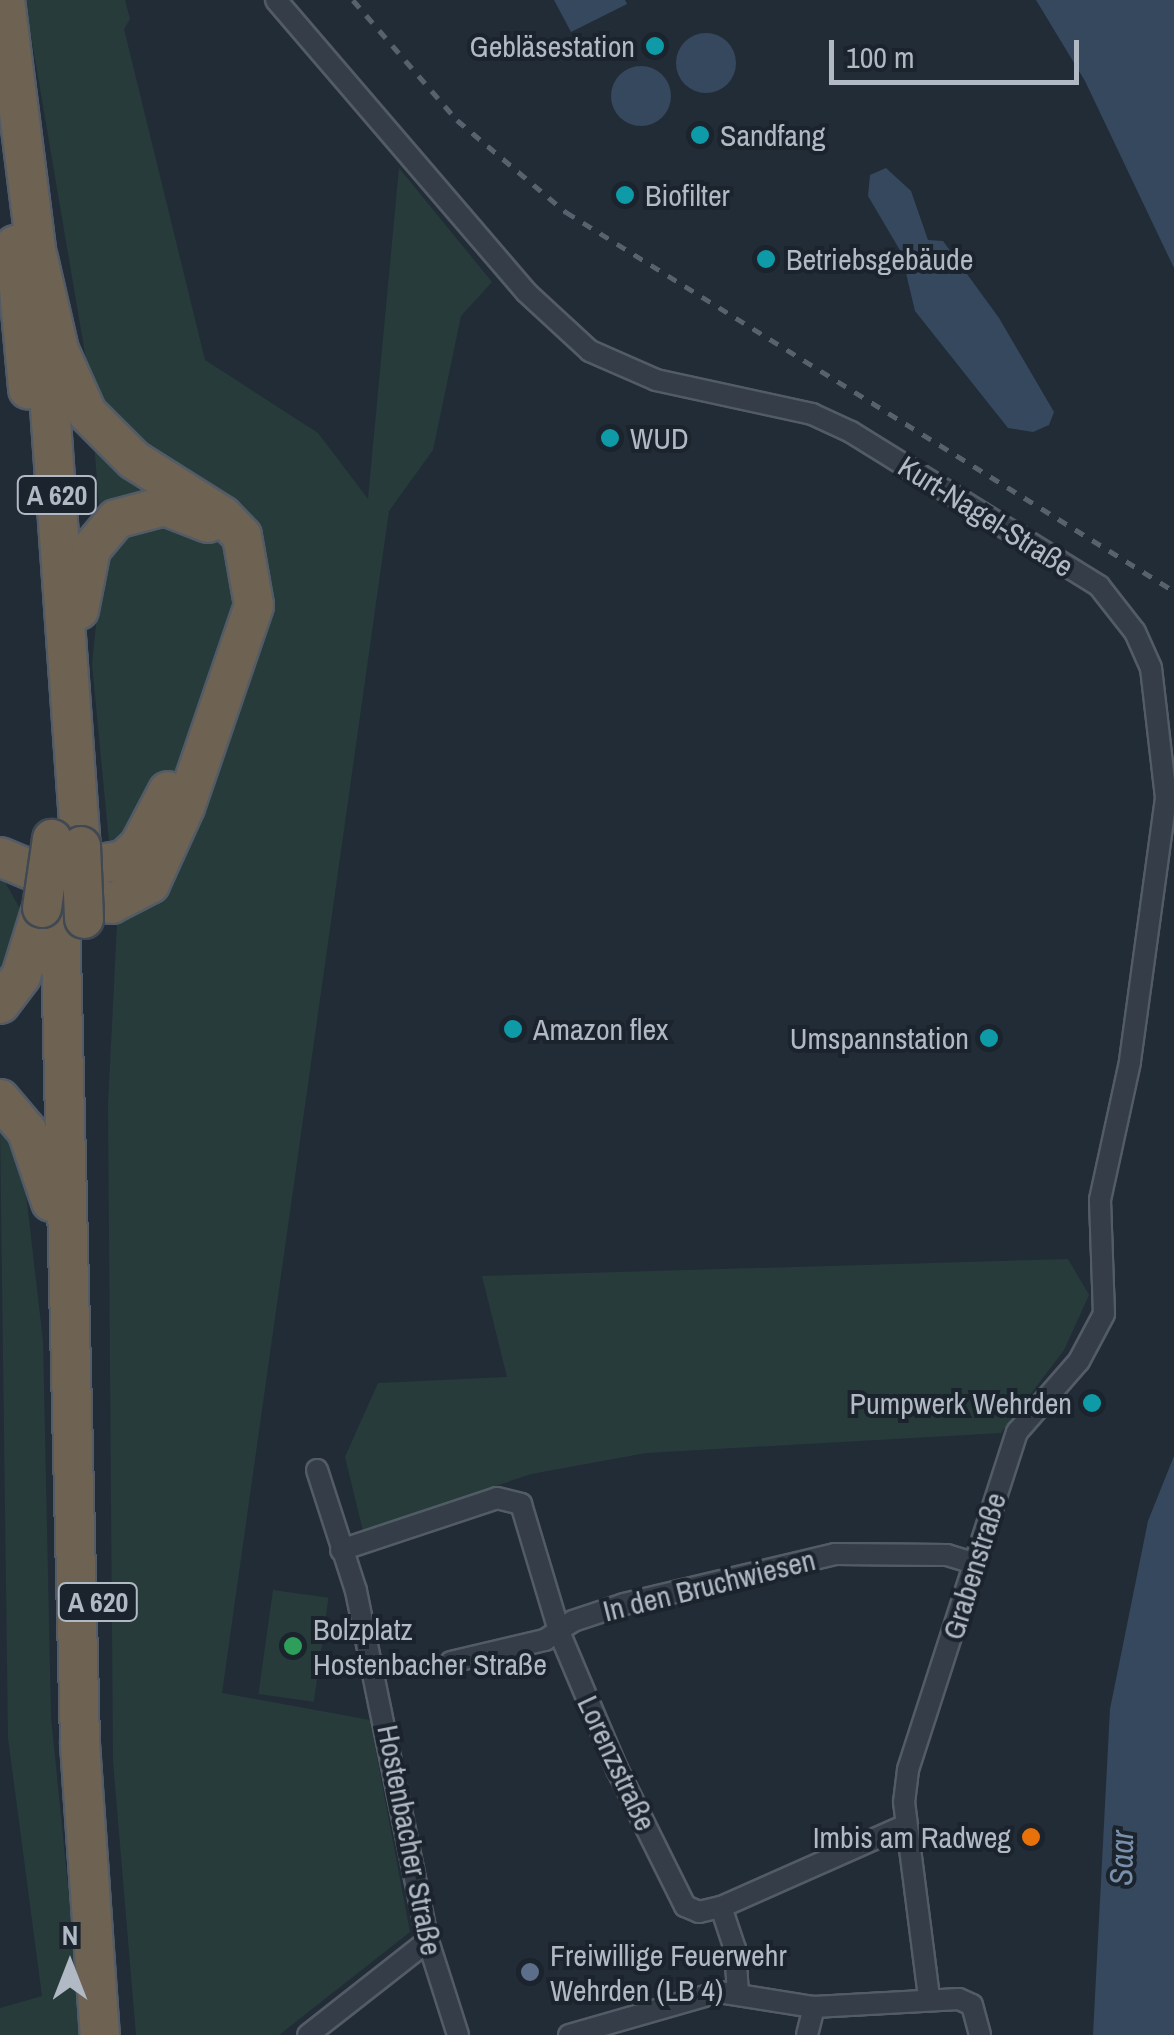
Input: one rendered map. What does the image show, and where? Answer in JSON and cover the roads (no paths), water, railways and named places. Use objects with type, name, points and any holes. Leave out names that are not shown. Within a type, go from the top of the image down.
[{"type":"highway","name":"A 620","points":[[5,0],[18,64],[38,258],[73,732],[64,842]]},
{"type":"highway","name":"A 620","points":[[0,103],[56,786],[64,842]]},
{"type":"highway","points":[[0,857],[111,904],[150,884],[185,807],[254,605],[242,536],[224,516],[134,460],[86,413],[59,350],[38,258]]},
{"type":"highway","points":[[0,845],[110,866],[124,860],[150,830],[238,604],[239,580],[226,541],[189,512],[141,508],[116,519],[91,548],[80,602],[73,732]]},
{"type":"highway","points":[[0,1004],[62,913],[64,842]]},
{"type":"highway","name":"A 620","points":[[62,913],[67,1313],[80,1744],[100,2035]]},
{"type":"highway","name":"A 620","points":[[62,913],[102,1745],[124,2035]]},
{"type":"highway","points":[[0,1099],[41,1160],[67,1313]]},
{"type":"street","name":"Kurt-Nagel-Straße","points":[[276,0],[526,292],[590,351],[656,380],[812,414],[851,432],[1099,586],[1136,632],[1158,693],[1166,798],[1130,1062],[1100,1200],[1107,1278],[1097,1332]]},
{"type":"street","name":"Grabenstraße","points":[[929,1998],[906,1824],[908,1770],[1017,1432],[1097,1332]]},
{"type":"street","name":"Hostenbacher Straße","points":[[317,1470],[388,1724],[428,1941],[458,2035]]},
{"type":"street","name":"Lorenzstraße","points":[[342,1550],[483,1502],[510,1499],[522,1504],[560,1634],[685,1906],[700,1912],[722,1906]]},
{"type":"street","name":"In den Bruchwiesen","points":[[450,1662],[560,1634],[573,1620],[608,1609],[835,1554],[948,1555],[976,1564]]},
{"type":"street","points":[[738,1992],[735,1949],[722,1906],[906,1824]]},
{"type":"street","points":[[308,2035],[428,1941]]},
{"type":"street","points":[[569,2035],[601,2030],[696,1996],[738,1992],[814,2007],[929,1998],[972,2005],[980,2035]]},
{"type":"street","points":[[807,2035],[814,2007]]},
{"type":"water","points":[[554,0],[625,0],[627,4],[571,32]]},
{"type":"water","points":[[1036,0],[1174,0],[1174,268],[1085,81]]},
{"type":"water","points":[[706,33],[727,42],[736,63],[727,84],[706,93],[685,84],[676,63],[685,42]]},
{"type":"water","points":[[641,66],[662,75],[671,96],[662,117],[641,126],[620,117],[611,96],[620,75]]},
{"type":"water","points":[[886,168],[911,191],[928,240],[943,241],[999,318],[1054,412],[1049,425],[1033,432],[1008,428],[915,311],[901,252],[868,196],[870,175]]},
{"type":"water","name":"Saar","points":[[1174,1456],[1174,2035],[1093,2035],[1110,1709],[1148,1521]]},
{"type":"railway","points":[[353,0],[457,120],[566,212],[1174,591]]},
{"type":"place","name":"Gebläsestation","points":[[655,46]]},
{"type":"place","name":"Sandfang","points":[[700,135]]},
{"type":"place","name":"Biofilter","points":[[625,195]]},
{"type":"place","name":"Betriebsgebäude","points":[[766,259]]},
{"type":"place","name":"WUD","points":[[610,438]]},
{"type":"place","name":"Amazon flex","points":[[513,1029]]},
{"type":"place","name":"Umspannstation","points":[[989,1038]]},
{"type":"place","name":"Pumpwerk Wehrden","points":[[1092,1403]]},
{"type":"place","name":"Bolzplatz Hostenbacher Straße","points":[[293,1646]]},
{"type":"place","name":"Imbis am Radweg","points":[[1031,1837]]},
{"type":"place","name":"Freiwillige Feuerwehr Wehrden (LB 4)","points":[[530,1972]]}]
